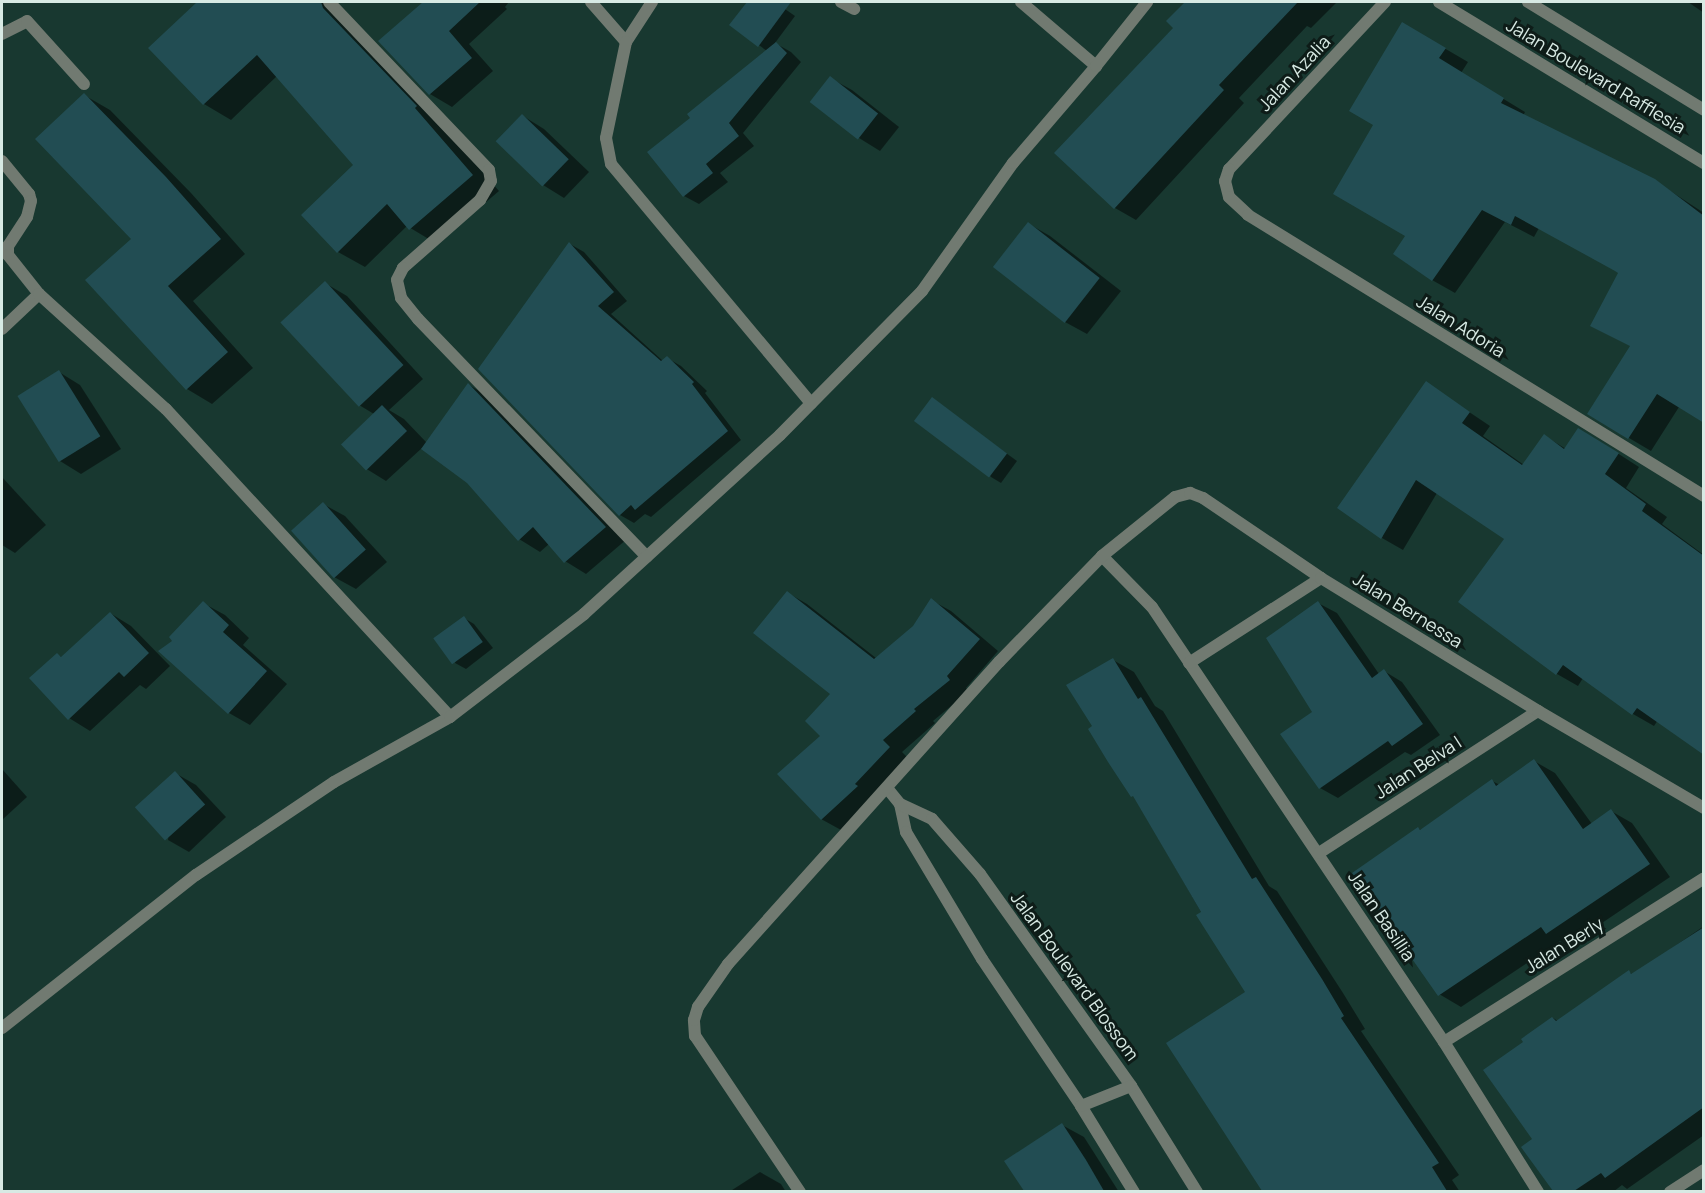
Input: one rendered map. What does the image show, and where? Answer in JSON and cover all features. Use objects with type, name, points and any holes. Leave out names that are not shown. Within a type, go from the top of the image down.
[{"type":"street","points":[[329,2],[489,170],[491,181],[480,200],[409,261],[404,268],[398,280],[401,298],[418,319],[647,556]]},
{"type":"street","points":[[591,2],[626,42]]},
{"type":"street","points":[[652,2],[626,42],[606,138],[611,164],[811,403]]},
{"type":"street","points":[[841,2],[854,9]]},
{"type":"street","points":[[1021,2],[1096,66]]},
{"type":"street","points":[[2,1028],[196,875],[334,782],[450,717],[584,614],[738,475],[922,291],[1013,163],[1147,2]]},
{"type":"street","name":"Jalan Azalia","points":[[1229,169],[1385,2]]},
{"type":"street","name":"Jalan Boulevard Rafflesia","points":[[1439,2],[1704,163]]},
{"type":"street","name":"Jalan Boulevard Rafflesia","points":[[1528,2],[1704,110]]},
{"type":"street","points":[[2,34],[27,21],[84,84]]},
{"type":"street","points":[[2,161],[29,194],[31,201],[27,218],[8,246],[8,255],[39,294],[166,409],[450,717]]},
{"type":"street","name":"Jalan Adoria","points":[[1229,169],[1225,181],[1229,197],[1248,215],[1704,496]]},
{"type":"street","points":[[2,328],[39,294]]},
{"type":"street","name":"Jalan Bernessa","points":[[800,1191],[695,1036],[694,1020],[708,990],[728,964],[999,662],[1102,556],[1175,497],[1190,494],[1203,498],[1321,578],[1538,711],[1704,808]]},
{"type":"street","name":"Jalan Basillia","points":[[1102,556],[1152,607],[1444,1042],[1539,1191]]},
{"type":"street","points":[[1189,663],[1321,578]]},
{"type":"street","name":"Jalan Belva I","points":[[1319,854],[1538,711]]},
{"type":"street","name":"Jalan Boulevard Blossom","points":[[887,788],[900,804],[932,819],[980,874],[1131,1086],[1197,1191]]},
{"type":"street","name":"Jalan Boulevard Blossom","points":[[900,804],[906,832],[982,959],[1081,1106],[1134,1191]]},
{"type":"street","name":"Jalan Berly","points":[[1444,1042],[1704,878]]},
{"type":"street","points":[[1081,1106],[1131,1086]]},
{"type":"street","points":[[1670,1191],[1704,1170]]},
{"type":"building","points":[[197,2],[321,2],[323,8],[417,106],[415,108],[473,175],[409,230],[387,204],[337,253],[301,215],[353,165],[257,55],[203,105],[148,48]]},
{"type":"building","points":[[423,2],[480,2],[449,31],[472,58],[429,95],[378,41]]},
{"type":"building","points":[[747,2],[791,2],[758,47],[729,25]]},
{"type":"building","points":[[1185,2],[1298,2],[1219,85],[1224,90],[1114,209],[1054,153],[1173,28],[1166,21]]},
{"type":"building","points":[[1402,22],[1446,48],[1439,58],[1504,98],[1501,103],[1655,179],[1704,216],[1704,423],[1657,394],[1628,439],[1587,414],[1630,346],[1590,326],[1618,273],[1615,271],[1515,216],[1511,225],[1482,210],[1432,281],[1393,254],[1405,236],[1333,194],[1373,125],[1349,111]]},
{"type":"building","points":[[776,42],[787,53],[729,123],[739,136],[706,164],[713,173],[683,197],[647,152],[690,118],[687,114]]},
{"type":"building","points":[[830,76],[878,114],[858,140],[810,102]]},
{"type":"building","points":[[84,93],[166,177],[221,239],[168,286],[228,352],[186,390],[85,280],[131,239],[35,139]]},
{"type":"building","points":[[522,114],[569,159],[542,186],[496,141]]},
{"type":"building","points":[[1028,222],[1100,278],[1065,323],[993,267]]},
{"type":"building","points":[[569,242],[614,292],[598,306],[661,361],[667,356],[694,382],[692,384],[728,431],[635,510],[631,505],[619,516],[478,369]]},
{"type":"building","points":[[325,281],[403,365],[359,407],[280,323]]},
{"type":"building","points":[[59,370],[100,436],[59,462],[17,396]]},
{"type":"building","points":[[1426,381],[1470,412],[1462,423],[1522,465],[1544,434],[1564,449],[1578,428],[1619,453],[1605,474],[1646,504],[1642,511],[1704,556],[1704,755],[1637,708],[1632,715],[1563,665],[1556,675],[1458,602],[1504,539],[1416,480],[1381,539],[1337,508]]},
{"type":"building","points":[[468,383],[606,527],[564,563],[533,527],[518,541],[467,483],[421,449]]},
{"type":"building","points":[[932,397],[1007,454],[989,478],[914,421]]},
{"type":"building","points":[[382,405],[407,431],[366,470],[341,445]]},
{"type":"building","points":[[323,502],[366,550],[334,578],[291,531]]},
{"type":"building","points":[[787,591],[874,659],[913,626],[931,598],[980,639],[947,676],[950,680],[914,709],[916,711],[883,740],[890,747],[855,784],[858,786],[821,820],[777,774],[820,736],[805,721],[830,694],[753,633]]},
{"type":"building","points":[[203,601],[229,625],[223,632],[267,671],[228,714],[158,651],[172,641],[169,637]]},
{"type":"building","points":[[1318,601],[1372,678],[1384,669],[1423,724],[1392,746],[1388,741],[1319,789],[1280,734],[1312,712],[1266,638]]},
{"type":"building","points":[[110,612],[149,653],[124,677],[119,672],[68,720],[29,678],[57,653],[61,657]]},
{"type":"building","points":[[464,616],[483,642],[452,664],[433,638]]},
{"type":"building","points":[[1113,658],[1138,699],[1141,697],[1252,879],[1256,877],[1322,979],[1344,1016],[1341,1018],[1439,1163],[1432,1167],[1447,1191],[1262,1191],[1166,1043],[1245,992],[1196,915],[1201,912],[1133,796],[1131,797],[1088,729],[1092,726],[1066,685]]},
{"type":"building","points":[[1534,759],[1583,829],[1611,809],[1650,864],[1546,934],[1541,927],[1438,996],[1352,873],[1418,827],[1420,830],[1492,779],[1496,786]]},
{"type":"building","points":[[175,771],[205,804],[165,841],[135,807]]},
{"type":"building","points":[[1704,927],[1704,1107],[1605,1178],[1601,1173],[1574,1191],[1553,1191],[1521,1147],[1532,1139],[1483,1070],[1523,1042],[1521,1039],[1552,1017],[1556,1021],[1629,970],[1631,974]]},
{"type":"building","points":[[1062,1123],[1104,1191],[1024,1191],[1004,1161]]}]
